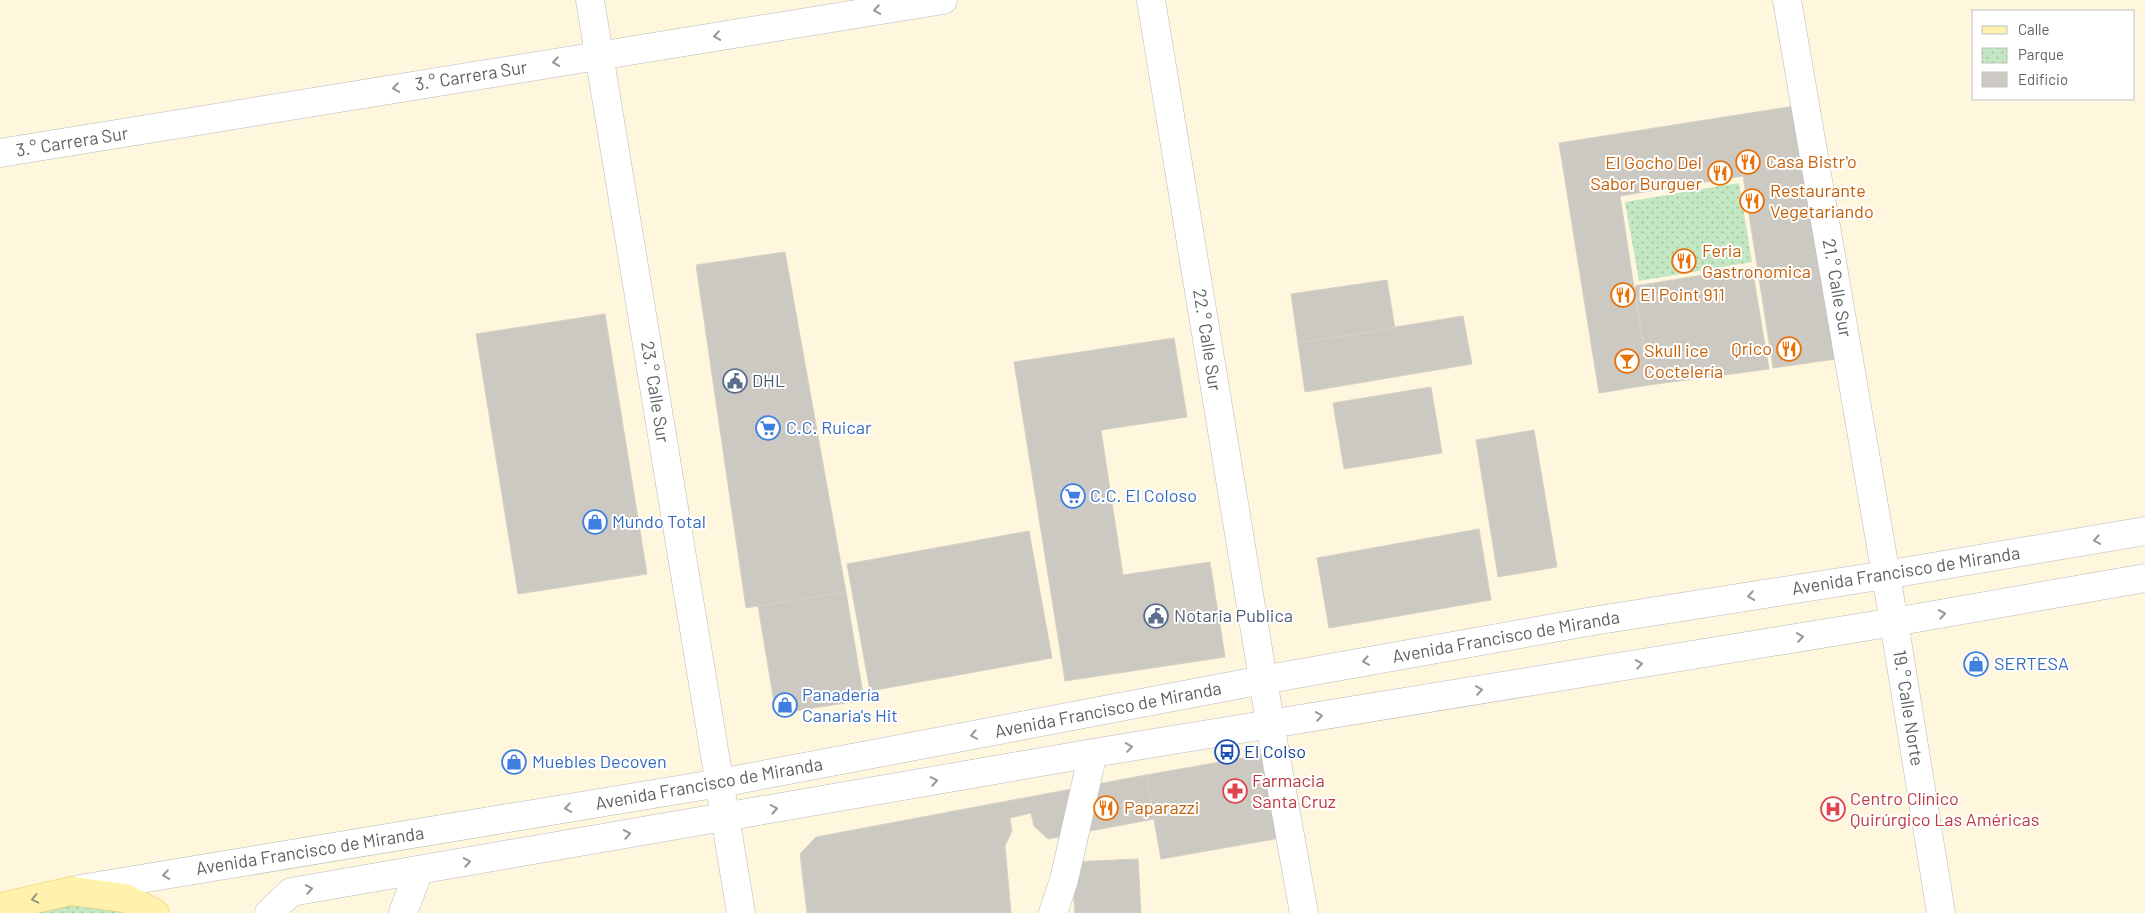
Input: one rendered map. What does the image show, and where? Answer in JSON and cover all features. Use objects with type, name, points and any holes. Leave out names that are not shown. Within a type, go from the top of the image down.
[{"type":"main road","points":[[0,907],[71,891],[125,898],[155,913]]},
{"type":"street","name":"23.° Calle Sur","points":[[590,0],[741,913]]},
{"type":"street","name":"3.° Carrera Sur","points":[[0,153],[943,0]]},
{"type":"street","name":"22.° Calle Sur","points":[[1151,0],[1270,724],[1304,913]]},
{"type":"street","name":"21.° Calle Sur","points":[[1788,0],[1894,622]]},
{"type":"street","name":"Avenida Francisco de Miranda","points":[[71,891],[720,783],[1263,680],[1593,621],[1885,575],[2145,531]]},
{"type":"street","name":"Avenida Francisco de Miranda","points":[[268,913],[291,892],[1093,753],[1894,622],[2145,578]]},
{"type":"street","name":"19.° Calle Norte","points":[[1894,622],[1942,913]]},
{"type":"street","points":[[1053,913],[1064,880],[1093,753]]},
{"type":"street","points":[[403,913],[419,870]]},
{"type":"shaded area","points":[[0,0],[2145,0],[2145,913],[0,913]]},
{"type":"green space","points":[[1739,183],[1752,262],[1639,281],[1625,202]]},
{"type":"green space","points":[[71,905],[121,912],[124,913],[37,913]]},
{"type":"building","points":[[1795,106],[1836,359],[1773,368],[1743,176],[1620,196],[1649,385],[1599,393],[1559,143]]},
{"type":"building","name":"C.C. Ruicar","points":[[785,252],[846,592],[746,608],[696,265]]},
{"type":"building","points":[[1752,267],[1769,369],[1649,385],[1635,286]]},
{"type":"building","points":[[1387,280],[1395,329],[1298,343],[1291,294]]},
{"type":"building","points":[[605,314],[647,574],[518,594],[476,334]]},
{"type":"building","points":[[1463,316],[1472,364],[1305,392],[1298,343]]},
{"type":"building","name":"C.C. El Coloso","points":[[1174,338],[1187,417],[1101,430],[1123,575],[1210,562],[1225,657],[1065,681],[1014,362]]},
{"type":"building","points":[[1431,387],[1442,453],[1344,469],[1333,403]]},
{"type":"building","points":[[1534,430],[1557,567],[1498,577],[1476,440]]},
{"type":"building","points":[[1479,529],[1491,600],[1329,628],[1317,558]]},
{"type":"building","points":[[1029,531],[1052,658],[870,691],[847,564]]},
{"type":"building","points":[[846,592],[864,700],[776,714],[758,606]]},
{"type":"building","points":[[1271,753],[1286,837],[1161,859],[1146,775]]},
{"type":"building","points":[[1146,775],[1154,819],[1048,839],[1034,826],[1031,813],[1010,818],[1012,831],[1005,846],[1011,913],[807,913],[800,854],[816,837]]},
{"type":"building","points":[[1138,859],[1141,913],[1075,913],[1071,862]]},
{"type":"place","name":"Casa Bistr'o","points":[[1748,162]]},
{"type":"place","name":"El Gocho Del Sabor Burguer","points":[[1720,173]]},
{"type":"place","name":"Restaurante Vegetariando","points":[[1752,201]]},
{"type":"place","name":"Feria Gastronomica","points":[[1684,261]]},
{"type":"place","name":"El Point 911","points":[[1623,295]]},
{"type":"place","name":"Qrico","points":[[1789,349]]},
{"type":"place","name":"Skull ice Coctelería","points":[[1627,361]]},
{"type":"place","name":"DHL","points":[[735,381]]},
{"type":"place","name":"C.C. Ruicar","points":[[768,428]]},
{"type":"place","name":"C.C. El Coloso","points":[[1073,496]]},
{"type":"place","name":"Mundo Total","points":[[595,522]]},
{"type":"place","name":"Notaria Publica","points":[[1156,616]]},
{"type":"place","name":"SERTESA","points":[[1976,664]]},
{"type":"place","name":"Panadería Canaria's Hit","points":[[785,705]]},
{"type":"place","name":"El Colso","points":[[1227,752]]},
{"type":"place","name":"Muebles Decoven","points":[[514,762]]},
{"type":"place","name":"Farmacia Santa Cruz","points":[[1235,791]]},
{"type":"place","name":"Paparazzi","points":[[1106,808]]},
{"type":"place","name":"Centro Clínico Quirúrgico Las Américas","points":[[1833,809]]}]
